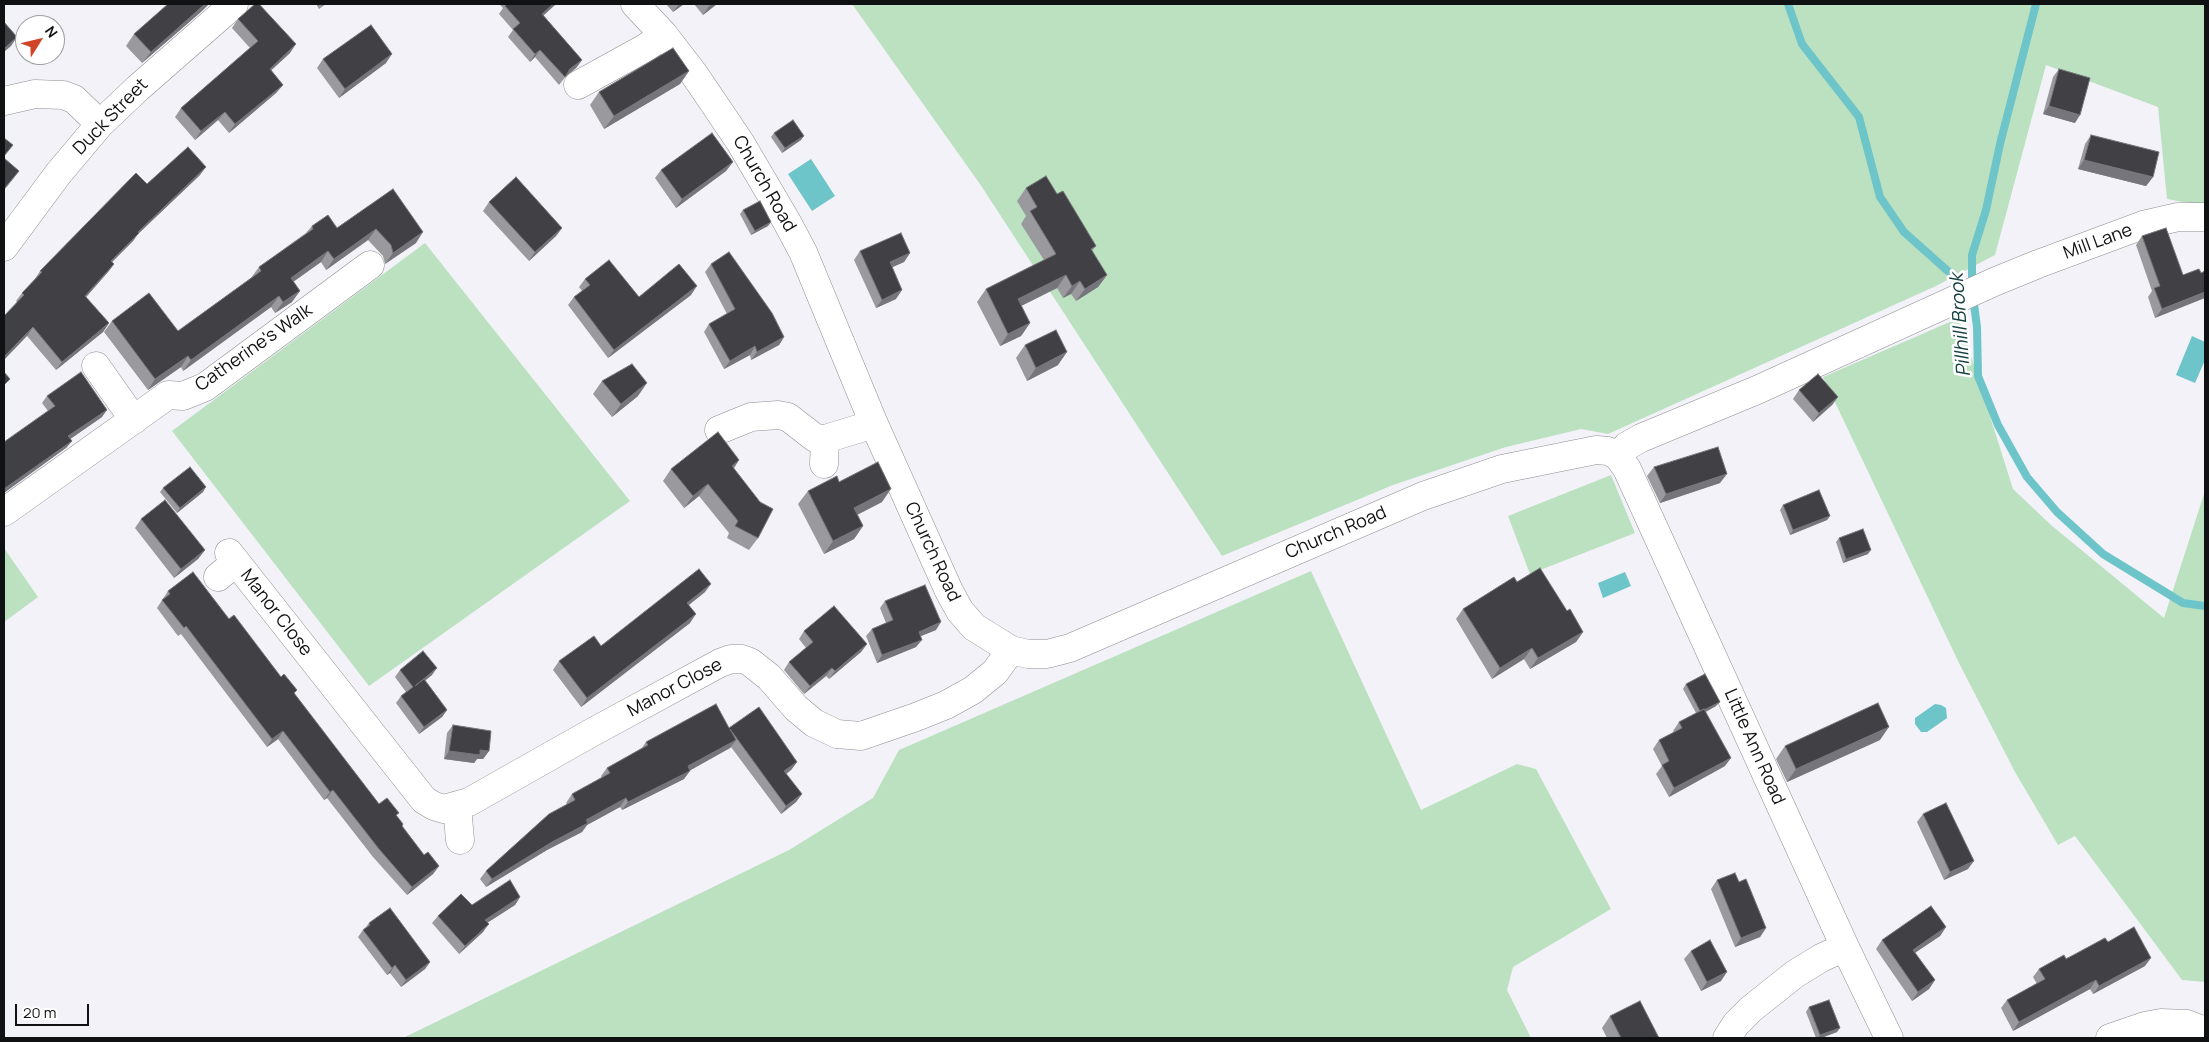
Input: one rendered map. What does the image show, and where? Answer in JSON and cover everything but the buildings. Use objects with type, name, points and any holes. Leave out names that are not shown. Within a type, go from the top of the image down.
[{"type":"street","name":"Duck Street","points":[[4,246],[63,167],[100,124],[234,4]]},
{"type":"street","name":"Church Road","points":[[635,4],[664,35],[694,74],[740,142],[788,222],[803,252],[874,424],[933,558],[960,611],[974,627],[1011,650],[1028,654],[1047,654],[1070,648],[1423,496],[1502,469],[1596,450],[1608,451],[1618,456]]},
{"type":"street","points":[[578,85],[645,48],[664,35]]},
{"type":"street","points":[[4,101],[35,94],[63,95],[74,99],[100,124]]},
{"type":"street","name":"Mill Lane","points":[[1618,456],[1627,446],[1641,438],[1766,386],[1994,282],[2143,225],[2178,217],[2205,217]]},
{"type":"street","name":"Catherine's Walk","points":[[4,512],[168,395],[183,396],[205,387],[370,265]]},
{"type":"street","points":[[96,366],[134,420]]},
{"type":"street","points":[[719,430],[751,417],[778,415],[788,418],[815,438],[825,452],[874,424]]},
{"type":"street","name":"Little Ann Road","points":[[1618,456],[1628,469],[1845,947],[1889,1038]]},
{"type":"street","name":"Manor Close","points":[[228,564],[424,800],[444,809],[469,802],[591,733],[720,663],[731,659],[742,659],[756,667],[769,677],[796,708],[820,726],[837,734],[861,736],[916,717],[974,690],[995,672],[1011,650]]},
{"type":"street","points":[[457,806],[460,840]]},
{"type":"street","points":[[1727,1038],[1736,1024],[1751,1009],[1795,974],[1821,958],[1845,947]]},
{"type":"street","points":[[2110,1038],[2145,1026],[2161,1023],[2187,1024],[2205,1031]]},
{"type":"green space","points":[[852,4],[2205,4],[2205,206],[2167,199],[2158,107],[2046,65],[1995,255],[1936,286],[1608,434],[1581,429],[1506,447],[1393,485],[1222,556],[980,184]]},
{"type":"green space","points":[[425,243],[630,501],[369,686],[172,431]]},
{"type":"green space","points":[[1959,318],[2013,489],[2051,525],[2164,618],[2205,491],[2205,982],[2182,980],[2075,836],[2058,845],[2015,772],[1959,663],[1823,377]]},
{"type":"green space","points":[[1611,475],[1635,533],[1530,574],[1508,516]]},
{"type":"green space","points":[[4,548],[38,597],[4,622]]},
{"type":"green space","points":[[1311,571],[1421,810],[1517,764],[1536,769],[1611,909],[1513,967],[1507,990],[1531,1038],[403,1038],[789,850],[873,798],[899,750]]},
{"type":"water","points":[[811,159],[835,196],[812,211],[788,174]]},
{"type":"water","points":[[2192,336],[2205,342],[2205,360],[2195,383],[2176,375]]},
{"type":"water","points":[[1625,572],[1631,586],[1603,598],[1598,583]]},
{"type":"water","points":[[1935,704],[1946,708],[1947,718],[1927,732],[1921,732],[1915,724],[1915,718]]},
{"type":"waterway","points":[[1788,4],[1802,44],[1859,117],[1880,197],[1904,232],[1968,289]]},
{"type":"waterway","name":"Pillhill Brook","points":[[1972,286],[1972,255],[1986,210],[2000,144],[2036,4]]},
{"type":"waterway","name":"Pillhill Brook","points":[[1973,297],[1977,327],[1978,376],[1998,425],[2027,477],[2057,512],[2103,554],[2183,603],[2205,606]]}]
